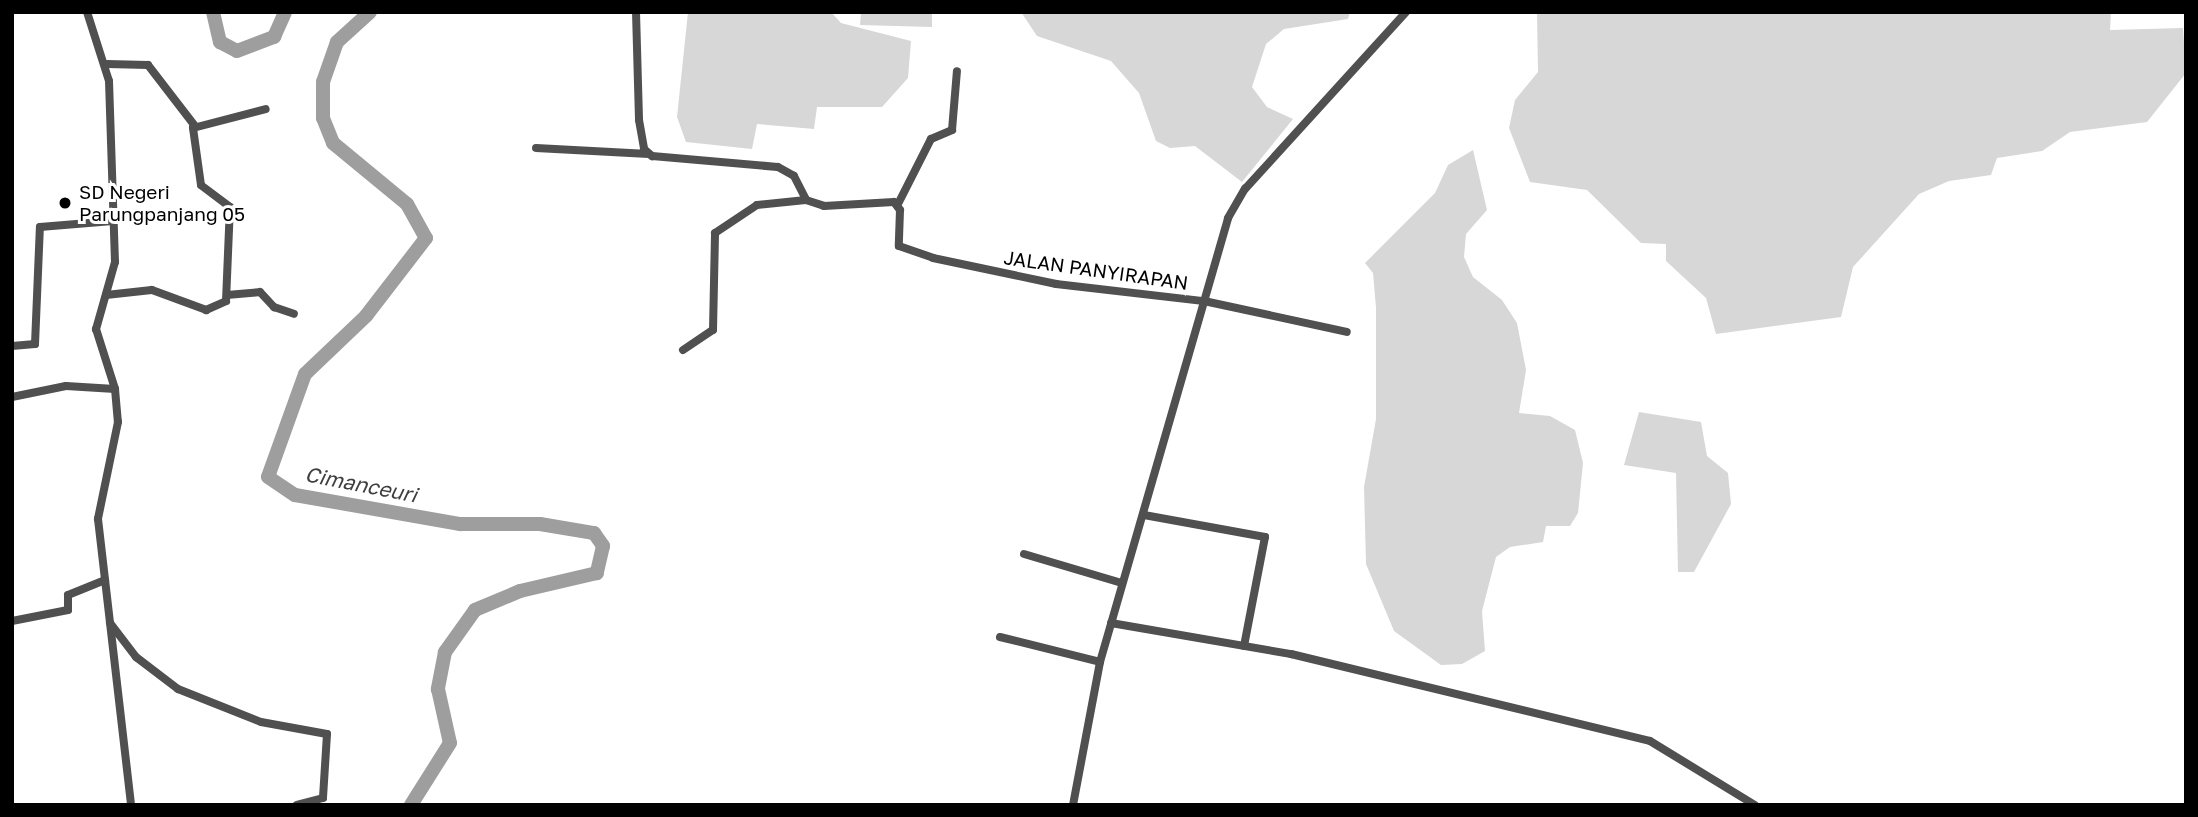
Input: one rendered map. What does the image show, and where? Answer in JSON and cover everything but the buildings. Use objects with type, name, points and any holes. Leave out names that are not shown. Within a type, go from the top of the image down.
[{"type":"street","points":[[87,12],[107,64],[115,262],[96,329],[116,389],[116,433],[98,508],[131,805]]},
{"type":"street","points":[[636,12],[639,120],[649,154]]},
{"type":"street","points":[[1073,805],[1100,662],[1204,301],[1236,201],[1406,12]]},
{"type":"street","points":[[106,295],[146,289],[206,310],[221,306],[227,295],[230,207],[198,179],[195,126],[148,65],[107,64]]},
{"type":"street","points":[[683,350],[713,330],[715,233],[757,205],[806,201],[898,204],[931,139],[952,130],[957,71]]},
{"type":"street","points":[[195,126],[266,109]]},
{"type":"street","points":[[536,148],[649,154],[778,167],[794,176],[806,201]]},
{"type":"street","name":"JALAN PANYIRAPAN","points":[[898,204],[897,240],[910,252],[1056,284],[1204,301],[1346,332]]},
{"type":"street","points":[[12,346],[35,344],[40,227],[113,221]]},
{"type":"street","points":[[227,295],[260,292],[274,307],[294,314]]},
{"type":"street","points":[[12,397],[66,386],[116,389]]},
{"type":"street","points":[[1144,515],[1265,537],[1244,646]]},
{"type":"street","points":[[1024,554],[1122,583]]},
{"type":"street","points":[[12,621],[68,610],[68,595],[104,580]]},
{"type":"street","points":[[109,622],[136,657],[178,689],[261,722],[327,734],[323,798],[297,805]]},
{"type":"street","points":[[1111,623],[1244,646],[1650,741],[1739,801],[1755,805]]},
{"type":"street","points":[[1000,637],[1100,662]]},
{"type":"shaded area","points":[[688,12],[831,12],[841,23],[911,41],[908,78],[882,107],[817,107],[814,129],[757,124],[752,149],[686,142],[677,117]]},
{"type":"shaded area","points":[[861,12],[932,12],[932,27],[860,25]]},
{"type":"shaded area","points":[[1021,12],[1350,12],[1348,19],[1284,29],[1266,44],[1252,87],[1267,107],[1293,119],[1242,182],[1195,146],[1170,148],[1156,141],[1139,93],[1111,61],[1037,36]]},
{"type":"shaded area","points":[[1537,12],[2111,12],[2110,30],[2183,28],[2186,73],[2147,122],[2070,132],[2042,151],[1997,158],[1991,175],[1949,181],[1919,194],[1853,267],[1841,317],[1716,334],[1706,298],[1666,261],[1666,244],[1641,243],[1587,190],[1530,182],[1509,128],[1515,100],[1538,72]]},
{"type":"shaded area","points":[[1473,150],[1487,210],[1466,234],[1464,257],[1473,277],[1502,300],[1517,323],[1526,370],[1519,413],[1550,416],[1575,430],[1583,463],[1578,513],[1570,526],[1546,526],[1543,542],[1510,547],[1496,557],[1482,611],[1485,651],[1462,664],[1441,665],[1394,631],[1366,564],[1364,487],[1376,419],[1376,308],[1373,273],[1365,263],[1435,193],[1448,165]]},
{"type":"shaded area","points":[[1639,412],[1701,422],[1707,456],[1728,473],[1731,504],[1694,572],[1678,572],[1676,473],[1624,465]]},
{"type":"waterway","name":"Cimanceuri","points":[[213,12],[220,42],[237,51],[274,37],[285,12]]},
{"type":"waterway","name":"Cimanceuri","points":[[370,12],[337,42],[323,82],[323,118],[333,143],[407,204],[426,238],[366,316],[305,374],[268,477],[295,495],[460,524],[540,524],[594,533],[603,546],[597,573],[520,591],[475,610],[445,652],[438,689],[450,743],[411,805]]},
{"type":"place","name":"SD Negeri Parungpanjang 05","points":[[65,203]]}]
